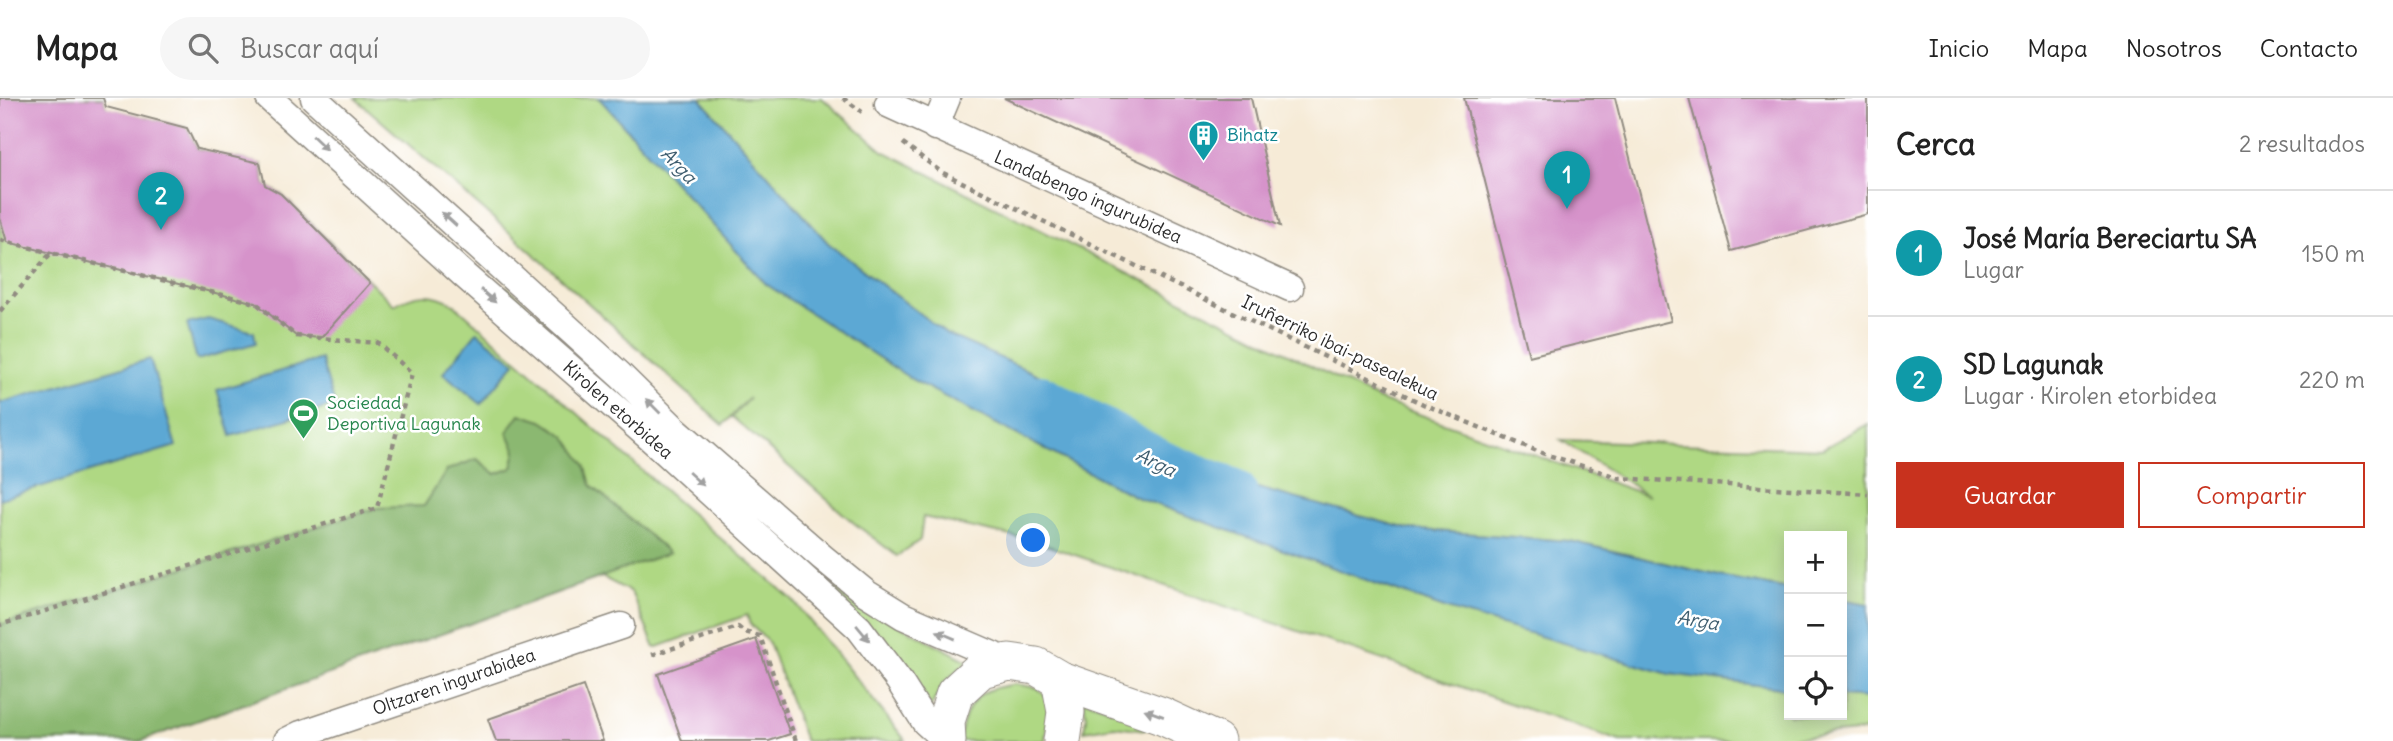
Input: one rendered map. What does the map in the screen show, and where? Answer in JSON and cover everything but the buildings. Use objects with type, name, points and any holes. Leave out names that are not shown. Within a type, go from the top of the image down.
[{"type":"main road","points":[[947,741],[946,721],[955,693],[981,669],[1009,662],[1036,666],[1060,680],[1163,716],[1216,741]]},
{"type":"main road","points":[[1060,680],[1066,712],[1062,741]]},
{"type":"street","name":"Kirolen etorbidea","points":[[269,98],[859,628],[899,681],[925,722],[947,741]]},
{"type":"street","name":"Kirolen etorbidea","points":[[314,98],[620,374],[675,429],[866,593],[903,616],[1009,662]]},
{"type":"street","points":[[935,127],[947,98]]},
{"type":"street","name":"Landabengo ingurubidea","points":[[876,109],[935,127],[1290,288]]},
{"type":"street","name":"Oltzaren ingurabidea","points":[[287,741],[621,626]]},
{"type":"path","points":[[843,98],[876,109]]},
{"type":"path","name":"Iruñerriko ibai-pasealekua","points":[[898,139],[941,172],[1423,404],[1542,453],[1620,478],[1868,495]]},
{"type":"path","points":[[0,240],[256,303],[296,336],[378,343],[412,373],[377,508],[0,625]]},
{"type":"path","points":[[0,311],[51,253]]},
{"type":"path","points":[[652,655],[738,627],[760,636],[796,741]]},
{"type":"green space","name":"Sociedad Deportiva Lagunak","points":[[0,98],[103,98],[106,108],[187,128],[197,149],[261,164],[265,185],[281,194],[394,305],[424,295],[438,297],[454,304],[793,600],[906,741],[805,741],[769,643],[750,624],[747,615],[655,648],[631,592],[602,577],[140,741],[0,741]]},
{"type":"green space","points":[[355,98],[599,98],[766,284],[913,380],[1136,497],[1447,609],[1669,674],[1784,688],[1784,720],[1847,720],[1847,696],[1868,698],[1868,731],[1752,741],[1620,741],[1034,541],[923,517],[920,540],[897,556],[854,523],[732,417],[749,398],[723,425],[525,246]]},
{"type":"green space","points":[[700,98],[822,98],[883,151],[1382,401],[1649,496],[1561,440],[1822,449],[1868,424],[1868,604],[1847,600],[1847,531],[1784,531],[1784,588],[1570,541],[1408,529],[1243,484],[1128,461],[1054,382],[946,334],[828,243]]},
{"type":"green space","points":[[507,287],[880,615],[968,661],[944,683],[930,708],[501,291]]},
{"type":"green space","points":[[520,414],[542,421],[565,436],[585,464],[591,485],[669,553],[140,741],[0,741],[0,625],[377,508],[424,506],[447,470],[477,459],[496,474],[512,468],[516,451],[507,432]]},
{"type":"green space","points":[[1015,684],[1038,688],[1050,701],[1045,741],[959,741],[964,719],[975,700],[990,690]]},
{"type":"green space","points":[[1084,700],[1150,723],[1146,730],[1114,726],[1084,731]]},
{"type":"water","points":[[599,98],[700,98],[828,243],[946,334],[1054,382],[1128,461],[1243,484],[1408,529],[1570,541],[1784,588],[1784,688],[1669,674],[1447,609],[1136,497],[913,380],[766,284]]},
{"type":"water","points":[[208,319],[254,332],[256,343],[197,360],[187,324]]},
{"type":"water","points":[[477,332],[515,363],[481,404],[443,373]]},
{"type":"water","points":[[150,359],[176,446],[0,499],[0,403]]},
{"type":"water","points":[[321,359],[335,405],[231,436],[217,390]]},
{"type":"water","points":[[1847,600],[1868,604],[1868,698],[1847,696]]},
{"type":"waterway","name":"Arga","points":[[1041,401],[1162,467],[1232,494]]},
{"type":"place","name":"Bihatz","points":[[1204,162]]},
{"type":"place","name":"José María Bereciartu SA","points":[[1567,209]]},
{"type":"place","name":"SD Lagunak","points":[[161,230]]},
{"type":"place","name":"Sociedad Deportiva Lagunak","points":[[304,440]]}]
